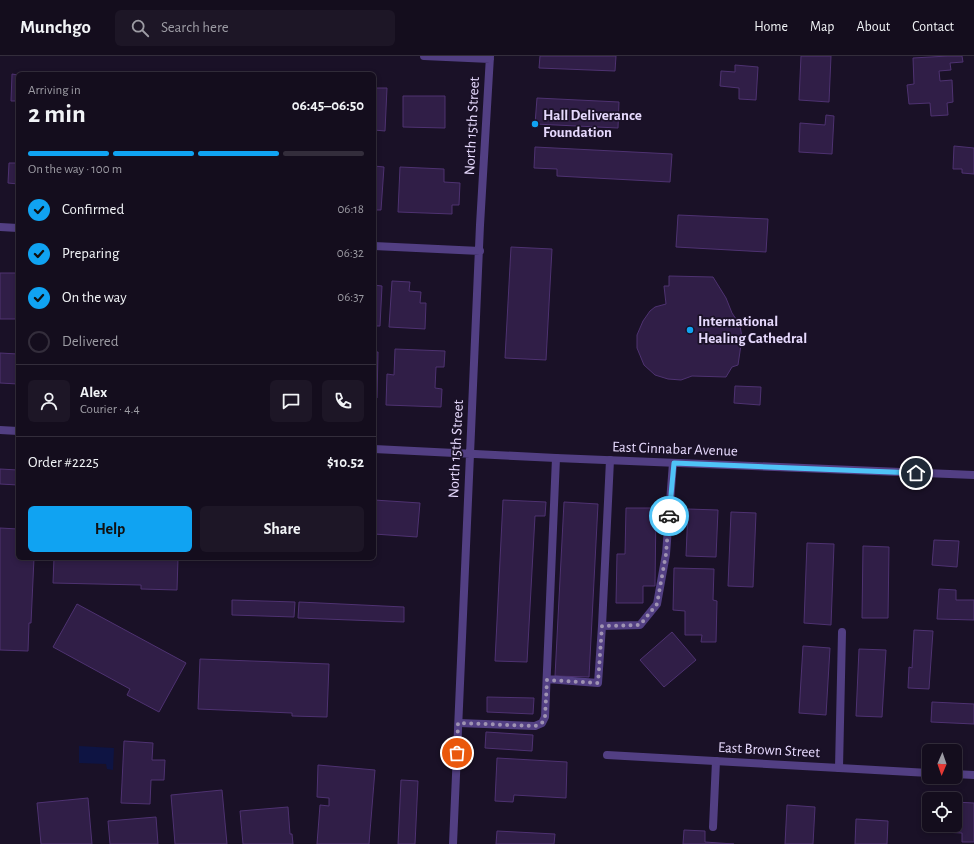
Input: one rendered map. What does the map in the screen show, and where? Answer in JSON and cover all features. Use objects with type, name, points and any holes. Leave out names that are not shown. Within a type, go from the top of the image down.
[{"type":"street","points":[[424,56],[490,58]]},
{"type":"street","name":"North 15th Street","points":[[453,844],[470,454],[490,58]]},
{"type":"street","points":[[0,227],[16,228]]},
{"type":"street","points":[[376,246],[480,251]]},
{"type":"street","points":[[0,430],[16,431]]},
{"type":"street","name":"East Cinnabar Avenue","points":[[376,449],[974,475]]},
{"type":"street","points":[[458,723],[535,726],[542,723],[545,717],[556,458]]},
{"type":"street","points":[[547,680],[598,683],[610,460]]},
{"type":"street","points":[[602,626],[640,625],[657,604],[666,554],[674,463]]},
{"type":"street","points":[[839,768],[842,632]]},
{"type":"street","name":"East Brown Street","points":[[607,755],[922,773]]},
{"type":"street","points":[[713,827],[716,761]]},
{"type":"street","points":[[962,774],[974,775]]},
{"type":"shaded area","points":[[79,746],[114,748],[113,770],[107,769],[106,764],[79,763]]},
{"type":"building","points":[[540,56],[616,56],[615,71],[539,68]]},
{"type":"building","points":[[801,56],[831,56],[829,102],[799,100]]},
{"type":"building","points":[[962,56],[963,62],[950,63],[951,70],[939,71],[940,81],[952,80],[953,102],[947,103],[948,115],[931,116],[930,103],[909,104],[907,85],[914,84],[913,58]]},
{"type":"building","points":[[735,65],[758,67],[756,100],[739,99],[739,88],[720,86],[721,71],[735,72]]},
{"type":"building","points":[[12,74],[16,75],[16,101],[11,101]]},
{"type":"building","points":[[376,88],[387,88],[385,131],[376,130]]},
{"type":"building","points":[[403,96],[445,96],[445,128],[403,127]]},
{"type":"building","points":[[537,98],[619,102],[618,128],[535,124]]},
{"type":"building","points":[[826,115],[834,116],[832,154],[799,152],[800,123],[825,125]]},
{"type":"building","points":[[954,146],[974,148],[974,174],[962,173],[962,169],[953,169]]},
{"type":"building","points":[[535,147],[672,154],[670,182],[557,176],[557,169],[534,168]]},
{"type":"building","points":[[9,163],[16,163],[16,184],[8,183]]},
{"type":"building","points":[[376,166],[384,167],[381,210],[376,210]]},
{"type":"building","points":[[400,167],[444,169],[444,182],[460,183],[459,205],[452,205],[452,214],[398,212]]},
{"type":"building","points":[[678,215],[768,219],[766,252],[676,247]]},
{"type":"building","points":[[511,247],[552,249],[546,360],[505,358]]},
{"type":"building","points":[[0,273],[16,273],[16,319],[0,319]]},
{"type":"building","name":"International Healing Cathedral","points":[[669,276],[713,277],[726,298],[732,313],[740,325],[742,338],[738,365],[732,367],[726,377],[692,376],[681,380],[668,379],[655,375],[644,365],[637,348],[637,335],[643,321],[650,311],[655,307],[666,304],[664,286],[669,286]]},
{"type":"building","points":[[392,281],[410,282],[409,291],[421,292],[420,303],[426,303],[425,329],[389,327]]},
{"type":"building","points":[[376,285],[382,286],[380,326],[376,326]]},
{"type":"building","points":[[395,349],[445,351],[444,367],[436,367],[435,388],[442,389],[441,407],[386,405],[387,374],[394,375]]},
{"type":"building","points":[[376,352],[378,352],[377,398]]},
{"type":"building","points":[[0,353],[16,354],[16,384],[0,383]]},
{"type":"building","points":[[735,386],[761,387],[760,405],[734,403]]},
{"type":"building","points":[[0,469],[16,470],[16,485],[0,484]]},
{"type":"building","points":[[376,500],[420,503],[417,537],[376,534]]},
{"type":"building","points":[[503,500],[546,502],[545,516],[535,516],[527,662],[495,661]]},
{"type":"building","points":[[564,502],[598,504],[589,677],[555,676]]},
{"type":"building","points":[[626,508],[656,508],[655,586],[643,586],[643,603],[616,603],[617,554],[625,554]]},
{"type":"building","points":[[688,509],[718,510],[716,557],[686,556]]},
{"type":"building","points":[[731,512],[756,513],[753,587],[728,586]]},
{"type":"building","points":[[0,528],[16,529],[16,560],[34,560],[28,651],[0,650]]},
{"type":"building","points":[[934,540],[959,541],[957,567],[932,565]]},
{"type":"building","points":[[807,543],[834,544],[831,625],[804,623]]},
{"type":"building","points":[[863,546],[889,547],[888,618],[862,618]]},
{"type":"building","points":[[54,560],[178,560],[177,590],[141,589],[141,585],[53,583]]},
{"type":"building","points":[[674,568],[714,569],[713,600],[717,601],[716,642],[701,642],[702,635],[685,635],[685,611],[673,610]]},
{"type":"building","points":[[939,589],[956,590],[956,600],[974,600],[974,620],[937,619]]},
{"type":"building","points":[[232,600],[295,602],[294,617],[232,615]]},
{"type":"building","points":[[299,602],[404,607],[404,622],[298,618]]},
{"type":"building","points":[[77,604],[186,663],[159,712],[127,695],[130,689],[53,647]]},
{"type":"building","points":[[914,630],[933,631],[929,689],[908,688],[909,667],[912,668]]},
{"type":"building","points":[[672,632],[696,660],[664,687],[640,660]]},
{"type":"building","points":[[803,646],[830,648],[826,715],[799,713]]},
{"type":"building","points":[[859,649],[886,650],[882,717],[856,716]]},
{"type":"building","points":[[200,659],[329,664],[327,717],[292,716],[292,713],[198,709]]},
{"type":"building","points":[[487,697],[534,698],[533,714],[487,712]]},
{"type":"building","points":[[932,702],[974,704],[974,724],[931,722]]},
{"type":"building","points":[[486,732],[533,735],[532,751],[485,748]]},
{"type":"building","points":[[124,741],[153,743],[152,760],[165,760],[164,780],[151,780],[150,804],[121,803]]},
{"type":"building","points":[[497,758],[567,762],[566,798],[514,795],[513,802],[495,801]]},
{"type":"building","points":[[318,765],[375,770],[369,844],[317,844],[320,805],[329,806],[329,798],[317,797]]},
{"type":"building","points":[[401,780],[418,781],[415,844],[398,844]]},
{"type":"building","points":[[222,790],[227,844],[175,844],[171,795]]},
{"type":"building","points":[[88,798],[92,844],[41,844],[37,803]]},
{"type":"building","points":[[962,802],[974,803],[974,842],[962,842],[962,833],[943,832],[962,832]]},
{"type":"building","points":[[787,805],[815,807],[813,844],[785,844]]},
{"type":"building","points":[[288,807],[290,834],[292,834],[293,844],[243,844],[240,811]]},
{"type":"building","points":[[156,817],[158,844],[110,844],[108,821]]},
{"type":"building","points":[[856,819],[888,821],[887,844],[855,844]]},
{"type":"building","points":[[684,830],[705,831],[705,842],[734,844],[683,844]]},
{"type":"building","points":[[497,831],[555,834],[554,844],[496,844]]},
{"type":"way so far","points":[[457,753],[458,723],[535,726],[542,723],[545,717],[547,680],[598,683],[602,626],[640,625],[657,604],[666,554],[669,516]]},
{"type":"place","name":"Hall Deliverance Foundation","points":[[535,124]]},
{"type":"place","name":"International Healing Cathedral","points":[[690,330]]},
{"type":"route","points":[[669,516],[674,463],[916,473]]}]
